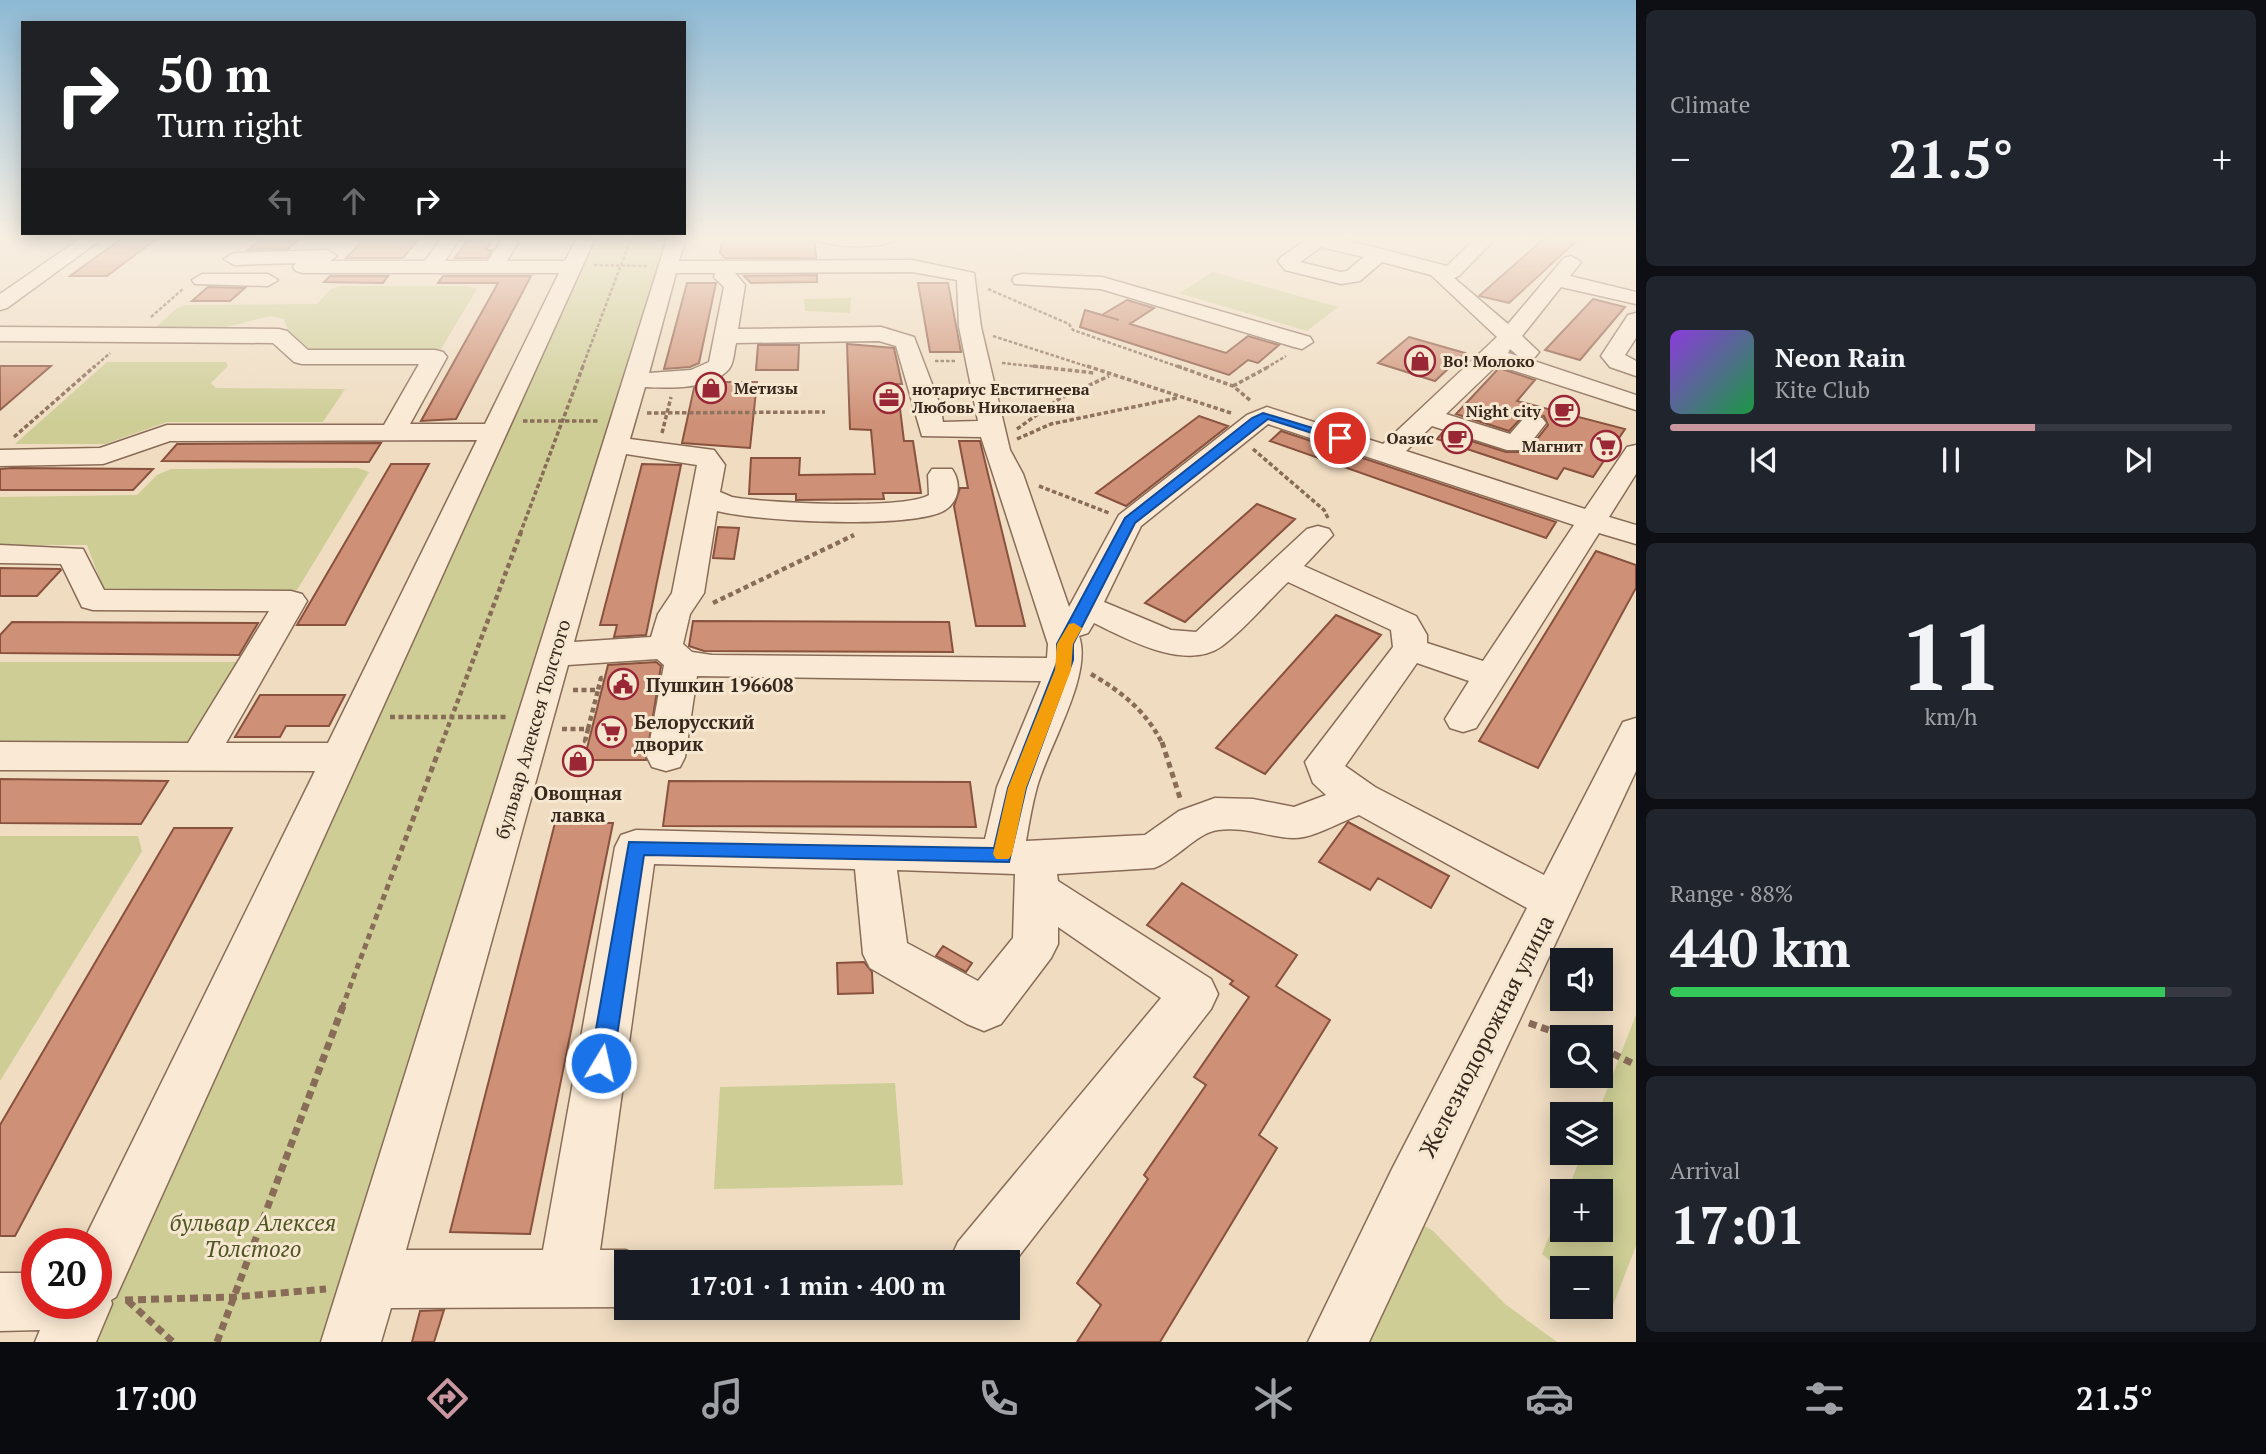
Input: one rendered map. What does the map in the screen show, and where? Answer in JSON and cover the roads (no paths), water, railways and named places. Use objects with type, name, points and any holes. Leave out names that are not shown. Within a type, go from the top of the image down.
[{"type":"street","points":[[112,1281],[341,757],[561,299]]},
{"type":"street","name":"бульвар Алексея Толстого","points":[[351,1342],[545,723],[553,655],[626,426],[654,299]]},
{"type":"street","points":[[635,380],[671,380],[713,372],[720,366],[733,299]]},
{"type":"street","points":[[971,299],[970,327],[999,448],[1064,658]]},
{"type":"street","points":[[1155,299],[1302,342]]},
{"type":"street","points":[[1467,299],[1550,373]]},
{"type":"street","points":[[1389,453],[1493,356],[1539,299]]},
{"type":"street","points":[[1636,320],[1613,356],[1618,362],[1636,369]]},
{"type":"street","points":[[726,336],[769,330],[881,334],[906,342],[914,361],[931,430],[999,448]]},
{"type":"street","points":[[0,334],[279,336],[302,357],[435,357],[393,433]]},
{"type":"street","points":[[1493,356],[1550,373],[1597,394],[1636,403]]},
{"type":"street","points":[[1429,417],[1516,444],[1533,423]]},
{"type":"street","points":[[874,854],[886,954],[984,1009],[1035,944],[1017,788],[1064,658],[1087,607],[1129,521],[1252,425],[1389,453],[1636,535]]},
{"type":"street","points":[[626,426],[704,456],[711,465],[688,593],[674,614],[674,654],[666,757]]},
{"type":"street","points":[[5,449],[103,456],[167,433],[393,433],[497,427]]},
{"type":"street","points":[[1463,719],[1636,453]]},
{"type":"street","points":[[705,496],[725,505],[746,508],[832,512],[914,509],[931,506],[943,498],[942,475]]},
{"type":"street","points":[[1087,607],[1170,641],[1198,645],[1208,640],[1318,535]]},
{"type":"street","points":[[0,554],[72,555],[93,600],[291,601],[199,757]]},
{"type":"street","points":[[1284,569],[1404,623],[1410,635],[1410,649],[1324,762],[1327,773],[1361,798],[1554,901]]},
{"type":"street","points":[[1410,649],[1492,676]]},
{"type":"street","points":[[553,655],[674,654],[712,667],[1064,658]]},
{"type":"street","name":"Железнодорожная улица","points":[[1338,1342],[1409,1189],[1636,731]]},
{"type":"street","points":[[0,756],[341,757]]},
{"type":"street","points":[[567,1279],[636,847],[874,854],[1025,868],[1154,851],[1193,822],[1215,814],[1253,815],[1295,823],[1361,798]]},
{"type":"street","points":[[988,1250],[1194,994],[1025,868]]},
{"type":"street","points":[[370,1279],[614,1279]]},
{"type":"street","points":[[0,1302],[21,1302]]},
{"type":"street","points":[[65,1342],[85,1319]]},
{"type":"place","name":"Во! Молоко","points":[[1420,361]]},
{"type":"place","name":"Метизы","points":[[711,388]]},
{"type":"place","name":"нотариус Евстигнеева Любовь Николаевна","points":[[889,398]]},
{"type":"place","name":"Night city","points":[[1564,411]]},
{"type":"place","name":"Оазис","points":[[1457,438]]},
{"type":"place","name":"Магнит","points":[[1606,446]]},
{"type":"place","name":"Пушкин 196608","points":[[623,684]]},
{"type":"place","name":"Белорусский дворик","points":[[611,732]]},
{"type":"place","name":"Овощная лавка","points":[[578,761]]}]
